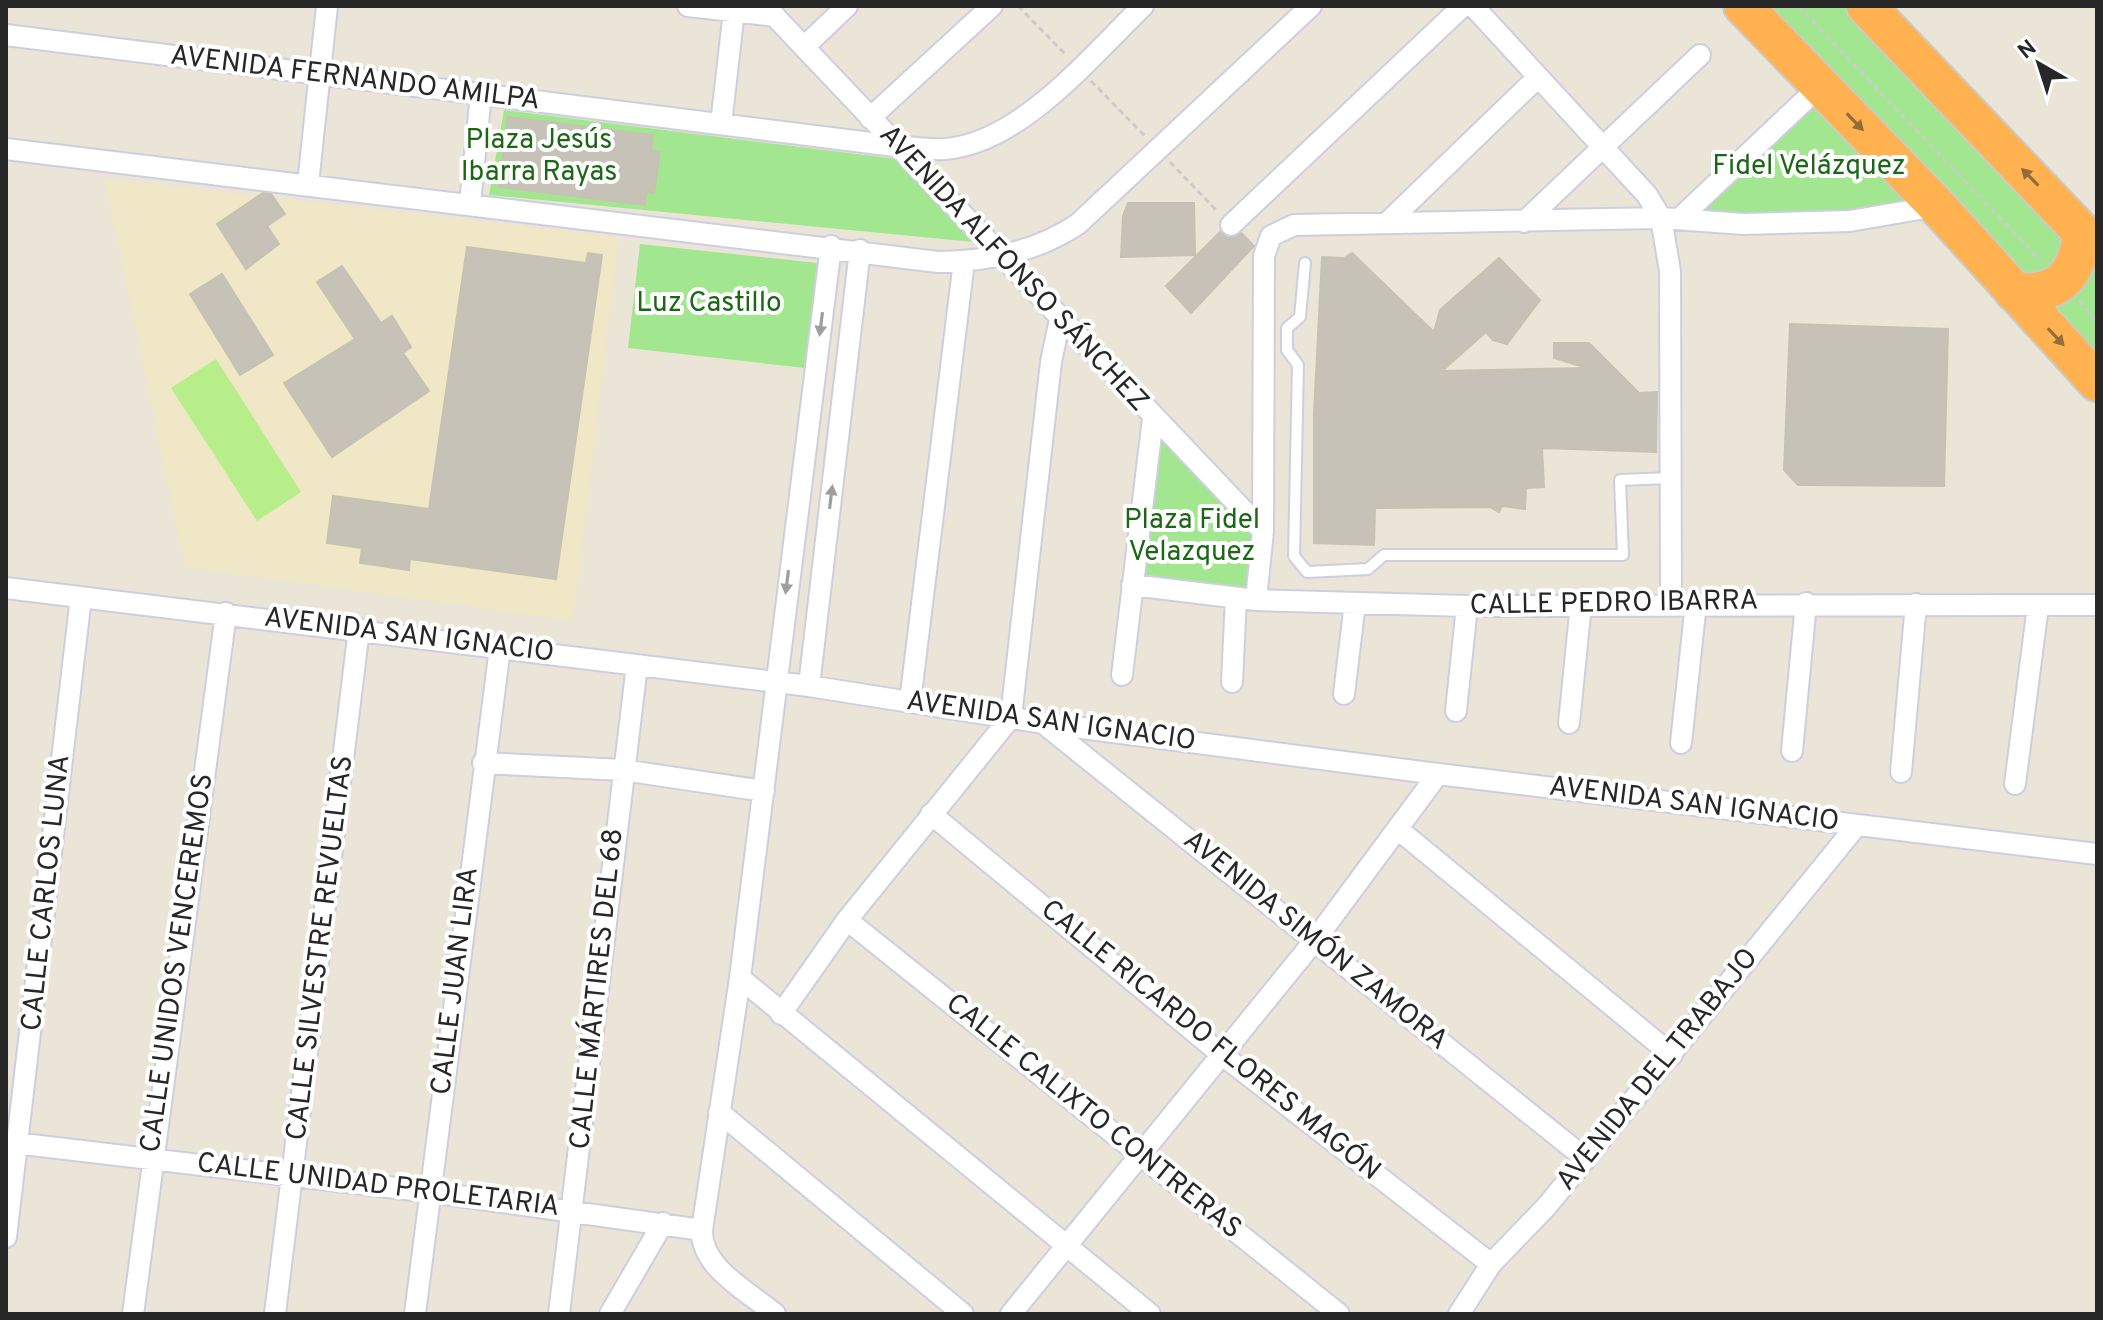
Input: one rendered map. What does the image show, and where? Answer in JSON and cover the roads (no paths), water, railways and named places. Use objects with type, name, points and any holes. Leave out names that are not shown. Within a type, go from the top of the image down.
[{"type":"highway","points":[[1743,6],[1937,206],[2097,382]]},
{"type":"highway","points":[[1866,6],[2090,241],[2079,261],[2062,281],[2048,290],[2014,292]]},
{"type":"street","points":[[308,184],[317,75],[327,6]]},
{"type":"street","points":[[688,6],[770,11]]},
{"type":"street","points":[[804,47],[847,6]]},
{"type":"street","points":[[870,118],[992,6]]},
{"type":"street","name":"AVENIDA FERNANDO AMILPA","points":[[6,35],[895,146],[946,149],[984,139],[1009,128],[1034,109],[1143,6]]},
{"type":"street","points":[[6,149],[831,246],[938,262],[964,261],[1002,256],[1051,242],[1078,224],[1160,151],[1311,6]]},
{"type":"street","points":[[1231,225],[1463,6]]},
{"type":"street","points":[[1473,6],[1670,218],[1671,603]]},
{"type":"street","points":[[721,124],[734,11]]},
{"type":"street","name":"AVENIDA ALFONSO SÁNCHEZ","points":[[770,11],[1263,531]]},
{"type":"street","points":[[1524,222],[1700,55]]},
{"type":"street","points":[[1388,222],[1538,77]]},
{"type":"street","points":[[1670,218],[1820,86]]},
{"type":"street","points":[[470,203],[481,94]]},
{"type":"street","points":[[1232,682],[1246,599],[1263,531],[1264,256],[1271,236],[1294,225],[1388,222],[1670,218],[1744,224],[1850,221],[1937,206]]},
{"type":"street","points":[[775,1314],[710,1260],[701,1245],[740,978],[764,791],[774,683],[831,246]]},
{"type":"street","points":[[809,686],[860,250]]},
{"type":"street","points":[[910,702],[964,261]]},
{"type":"street","points":[[781,1014],[847,920],[1011,717],[1051,362],[1060,319]]},
{"type":"street","points":[[1122,675],[1153,418]]},
{"type":"street","name":"CALLE PEDRO IBARRA","points":[[1132,585],[1246,599],[1467,606],[1671,603],[2097,605]]},
{"type":"street","name":"AVENIDA SAN IGNACIO","points":[[6,588],[809,686],[1043,723],[2097,854]]},
{"type":"street","name":"CALLE CARLOS LUNA","points":[[6,1237],[12,1143],[81,597]]},
{"type":"street","points":[[1344,694],[1355,603]]},
{"type":"street","points":[[1681,743],[1696,603]]},
{"type":"street","points":[[1792,751],[1806,603]]},
{"type":"street","points":[[1569,723],[1581,604]]},
{"type":"street","points":[[1901,772],[1916,604]]},
{"type":"street","points":[[1456,711],[1467,606]]},
{"type":"street","points":[[2015,784],[2038,606]]},
{"type":"street","name":"CALLE UNIDOS VENCEREMOS","points":[[133,1314],[226,613]]},
{"type":"street","name":"CALLE SILVESTRE REVUELTAS","points":[[275,1314],[359,629]]},
{"type":"street","name":"CALLE JUAN LIRA","points":[[415,1314],[500,648]]},
{"type":"street","name":"CALLE MÁRTIRES DEL 68","points":[[559,1314],[574,1210],[637,665]]},
{"type":"street","name":"AVENIDA SIMÓN ZAMORA","points":[[1043,723],[1586,1159]]},
{"type":"street","points":[[483,763],[623,770],[764,791]]},
{"type":"street","points":[[1011,1314],[1315,940],[1438,774]]},
{"type":"street","name":"CALLE RICARDO FLORES MAGÓN","points":[[931,814],[1221,1054],[1491,1264]]},
{"type":"street","name":"AVENIDA DEL TRABAJO","points":[[1459,1314],[1491,1264],[1586,1159],[1857,825]]},
{"type":"street","points":[[1399,830],[1672,1055]]},
{"type":"street","name":"CALLE CALIXTO CONTRERAS","points":[[847,920],[1339,1314]]},
{"type":"street","points":[[740,978],[1150,1314]]},
{"type":"street","points":[[719,1112],[963,1314]]},
{"type":"street","name":"CALLE UNIDAD PROLETARIA","points":[[12,1143],[152,1157],[293,1178],[574,1210],[702,1230]]},
{"type":"street","points":[[610,1314],[663,1223]]},
{"type":"lane","points":[[1305,263],[1300,317],[1287,328],[1287,350],[1298,365],[1294,556],[1307,572],[1368,569],[1384,555],[1623,555],[1620,480],[1670,478]]},
{"type":"park label","name":"Plaza Jesús Ibarra Rayas","points":[[539,157]]},
{"type":"park label","name":"Fidel Velázquez","points":[[1809,167]]},
{"type":"park label","name":"Luz Castillo","points":[[709,304]]},
{"type":"park label","name":"Plaza Fidel Velazquez","points":[[1192,537]]}]
